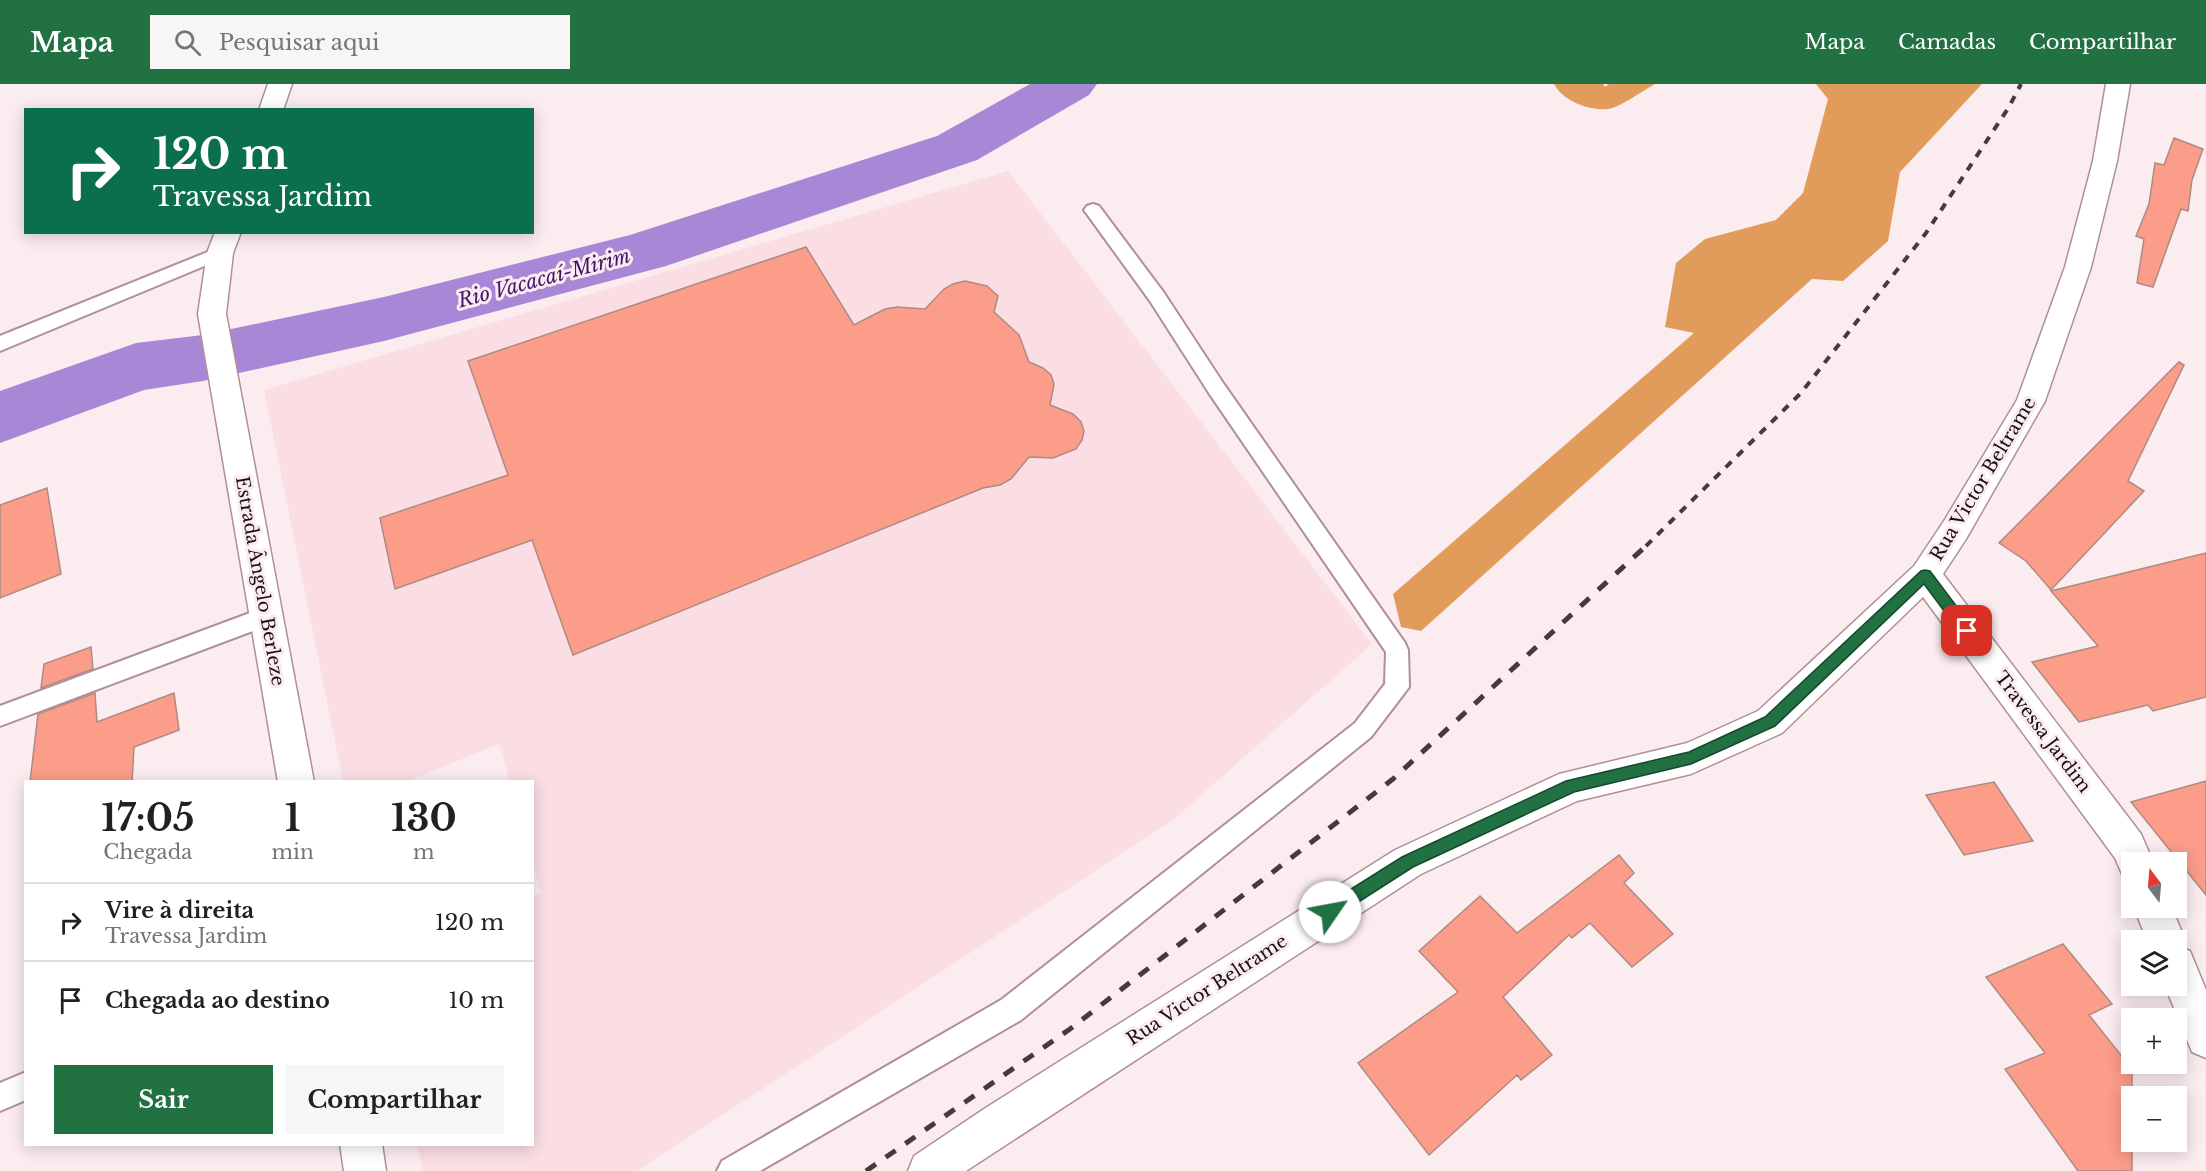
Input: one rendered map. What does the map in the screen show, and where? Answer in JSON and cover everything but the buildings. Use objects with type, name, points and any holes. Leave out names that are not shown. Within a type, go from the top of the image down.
[{"type":"street","points":[[272,108],[280,84]]},
{"type":"street","name":"Rua Victor Beltrame","points":[[929,1171],[1009,1117],[1408,862],[1572,786],[1691,758],[1770,722],[1925,575],[1955,530],[2036,387],[2078,267],[2105,161],[2118,84]]},
{"type":"street","name":"Estrada Ângelo Berleze","points":[[224,243],[212,314],[296,780]]},
{"type":"street","name":"Travessa Jardim","points":[[1925,575],[2131,852]]},
{"type":"street","points":[[2187,992],[2206,1038]]},
{"type":"street","points":[[361,1146],[365,1171]]},
{"type":"lane","points":[[732,1171],[1011,1010],[1363,730],[1397,687],[1397,650],[1223,398],[1158,297],[1093,210]]},
{"type":"lane","points":[[0,344],[224,243]]},
{"type":"lane","points":[[0,716],[266,616]]},
{"type":"lane","points":[[0,1098],[24,1087]]},
{"type":"shaded area","points":[[1554,84],[1603,84],[1605,87],[1609,84],[1655,84],[1618,106],[1601,109],[1577,104],[1558,90]]},
{"type":"shaded area","points":[[1816,84],[1982,84],[1900,172],[1888,241],[1843,281],[1812,279],[1421,631],[1401,627],[1393,594],[1694,333],[1665,327],[1676,263],[1705,239],[1776,220],[1803,193],[1828,99]]},
{"type":"shaded area","points":[[1008,171],[1372,644],[1173,820],[637,1171],[423,1171],[417,1146],[534,1146],[534,896],[541,893],[534,866],[534,780],[510,780],[499,744],[410,780],[343,780],[264,390]]},
{"type":"waterway","name":"Rio Vacacaí-Mirim","points":[[0,418],[136,367],[203,358],[384,319],[644,252],[957,148],[1070,84]]},
{"type":"railway","points":[[1646,546],[1801,393],[1926,233],[2009,107],[2021,84]]},
{"type":"railway","points":[[866,1171],[1070,1029],[1393,779],[1647,545]]},
{"type":"route","points":[[1330,912],[1408,862],[1572,786],[1691,758],[1770,722],[1925,575],[1967,631]]}]
